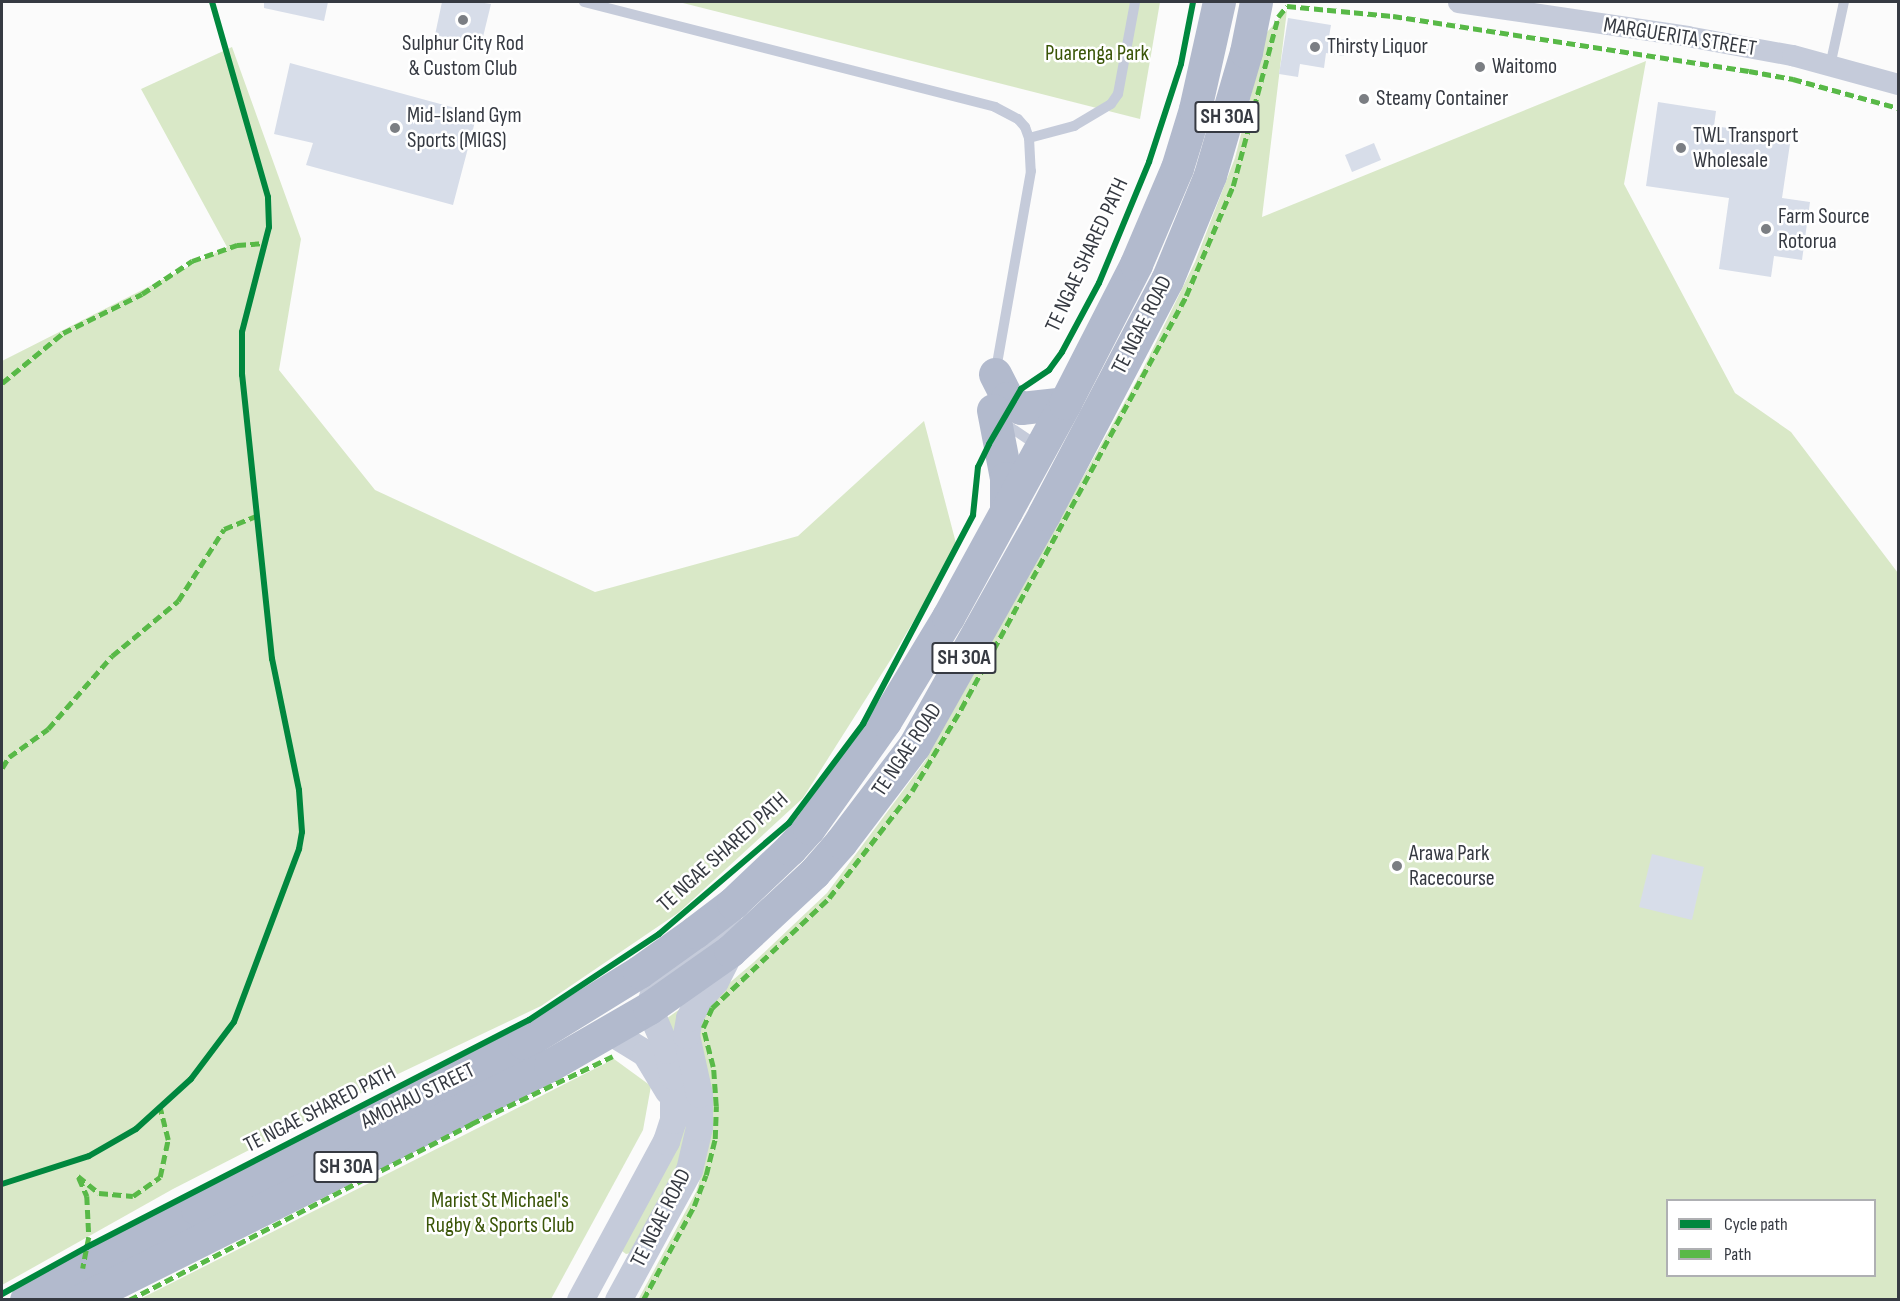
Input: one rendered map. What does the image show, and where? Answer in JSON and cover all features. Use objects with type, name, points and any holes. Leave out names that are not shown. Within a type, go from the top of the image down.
[{"type":"main road","name":"TE NGAE ROAD","points":[[733,903],[790,849],[840,786],[885,721],[942,627],[1006,511],[1056,455],[1065,403],[1136,264],[1177,168],[1195,109],[1219,2]]},
{"type":"main road","name":"TE NGAE ROAD","points":[[730,951],[821,865],[914,746],[1056,455],[1167,280],[1210,175],[1246,52],[1256,2]]},
{"type":"main road","points":[[1006,511],[1006,478],[992,395],[1007,398],[1021,408],[1065,403]]},
{"type":"main road","name":"AMOHAU STREET","points":[[26,1299],[524,1043],[639,972],[733,903]]},
{"type":"main road","name":"AMOHAU STREET","points":[[81,1299],[550,1065],[649,1008],[730,951]]},
{"type":"street","name":"MARGUERITA STREET","points":[[1469,2],[1792,55],[1899,84]]},
{"type":"street","name":"TE NGAE ROAD","points":[[580,1299],[666,1141],[673,1120],[673,1076],[667,1050],[649,1008],[654,989],[663,977],[717,937],[733,903]]},
{"type":"street","name":"TE NGAE ROAD","points":[[624,1288],[689,1170],[699,1127],[699,1094],[686,1035],[689,1018],[699,1000],[715,981],[730,951]]},
{"type":"street","points":[[609,1031],[645,1053],[673,1100]]},
{"type":"street","points":[[602,1260],[624,1288]]},
{"type":"lane","points":[[584,2],[995,107],[1017,119],[1025,127],[1029,138],[1031,171],[992,395],[1012,430],[1056,455]]},
{"type":"lane","points":[[1029,138],[1074,126],[1111,104],[1118,94],[1135,2]]},
{"type":"lane","points":[[1830,66],[1844,2]]},
{"type":"green space","name":"Puarenga Park","points":[[679,2],[1160,2],[1140,119]]},
{"type":"green space","name":"Arawa Park Racecourse","points":[[1287,10],[1262,217],[1646,61],[1624,184],[1735,393],[1791,432],[1898,573],[1898,1299],[638,1300],[696,1192],[702,1173],[710,1102],[697,1029],[713,997],[827,893],[925,761],[1142,371],[1195,262],[1235,158],[1267,32]]},
{"type":"green space","points":[[232,47],[301,239],[279,370],[375,490],[595,592],[798,536],[924,421],[957,547],[893,656],[803,798],[678,913],[541,1006],[398,1074],[173,1189],[2,1285],[2,361],[227,247],[141,89]]},
{"type":"green space","points":[[680,1009],[694,1087],[683,1158],[631,1253],[626,1254],[622,1251],[622,1246],[674,1151],[663,1021]]},
{"type":"green space","name":"Marist St Michael's Rugby & Sports Club","points":[[614,1059],[651,1086],[643,1130],[551,1299],[138,1300]]},
{"type":"building","points":[[264,2],[328,2],[324,21],[264,8]]},
{"type":"building","name":"Sulphur City Rod & Custom Club","points":[[442,2],[491,4],[481,45],[435,35]]},
{"type":"building","name":"Thirsty Liquor","points":[[1288,18],[1331,25],[1329,37],[1347,40],[1344,56],[1326,53],[1324,68],[1300,64],[1298,77],[1279,74]]},
{"type":"building","name":"Mid-Island Gym Sports (MIGS)","points":[[290,63],[477,114],[453,205],[306,165],[313,143],[274,134]]},
{"type":"building","points":[[1658,102],[1716,111],[1714,126],[1791,137],[1782,198],[1810,202],[1802,260],[1774,256],[1771,277],[1719,269],[1729,198],[1646,186]]},
{"type":"building","points":[[1374,143],[1381,160],[1352,172],[1345,155]]},
{"type":"building","points":[[1652,854],[1704,867],[1692,920],[1639,907]]},
{"type":"marked path","points":[[643,1300],[694,1206],[706,1175],[715,1139],[716,1106],[713,1067],[703,1028],[712,1008],[829,898],[912,791],[961,709],[1186,296],[1233,186],[1278,17],[1287,6],[1393,16],[1749,71],[1793,79],[1898,108]]},
{"type":"marked path","points":[[2,383],[63,333],[142,294],[192,261],[237,245],[265,243]]},
{"type":"marked path","points":[[2,768],[9,757],[48,729],[112,656],[178,601],[224,529],[257,516]]},
{"type":"marked path","points":[[129,1300],[471,1124],[613,1056]]},
{"type":"marked path","points":[[78,1176],[99,1193],[133,1196],[160,1177],[168,1140],[160,1107]]},
{"type":"marked path","points":[[79,1178],[87,1196],[89,1237],[83,1268]]},
{"type":"cycle path","points":[[2,1184],[89,1156],[136,1129],[191,1079],[234,1022],[299,849],[302,832],[299,790],[272,659],[242,375],[242,332],[269,227],[268,197],[212,2]]},
{"type":"cycle path","name":"TE NGAE SHARED PATH","points":[[2,1294],[87,1247],[529,1020],[659,934],[789,823],[863,724],[973,515],[978,467],[989,444],[1021,389],[1049,370],[1062,352],[1099,283],[1149,162],[1181,64],[1193,2]]},
{"type":"place","name":"Sulphur City Rod & Custom Club","points":[[463,20]]},
{"type":"place","name":"Thirsty Liquor","points":[[1315,47]]},
{"type":"place","name":"Waitomo","points":[[1480,67]]},
{"type":"place","name":"Steamy Container","points":[[1364,99]]},
{"type":"place","name":"Mid-Island Gym Sports (MIGS)","points":[[395,128]]},
{"type":"place","name":"TWL Transport Wholesale","points":[[1681,148]]},
{"type":"place","name":"Farm Source Rotorua","points":[[1766,229]]},
{"type":"place","name":"Arawa Park Racecourse","points":[[1397,866]]}]
